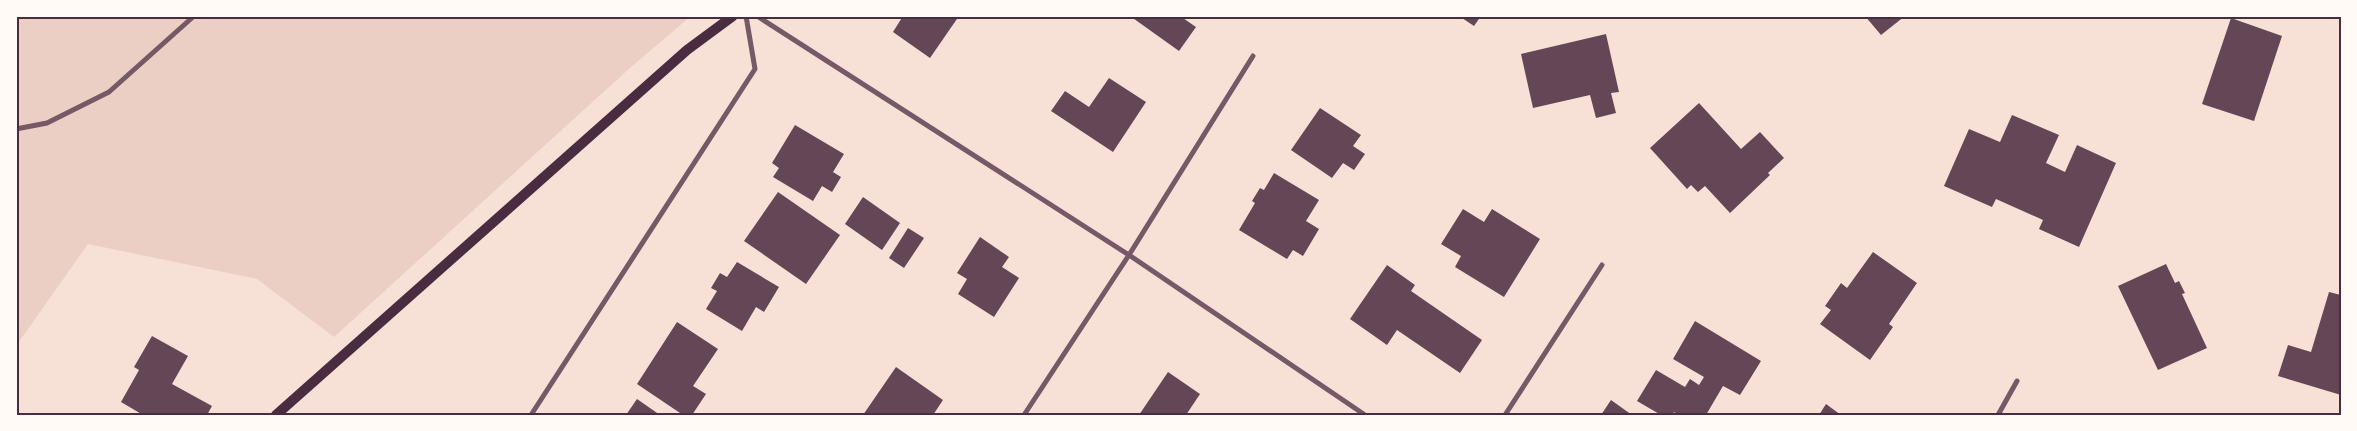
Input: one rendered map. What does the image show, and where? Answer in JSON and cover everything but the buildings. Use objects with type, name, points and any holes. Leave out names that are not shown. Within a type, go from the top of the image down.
[{"type":"main road","points":[[276,415],[687,50],[733,16]]},
{"type":"street","points":[[16,129],[47,123],[109,92],[194,16]]},
{"type":"street","points":[[532,415],[755,69],[746,16]]},
{"type":"street","points":[[757,16],[1129,255],[1365,415]]},
{"type":"street","points":[[1024,415],[1129,255],[1253,56]]},
{"type":"street","points":[[1505,415],[1602,265]]},
{"type":"street","points":[[1998,415],[2017,381]]},
{"type":"shaded area","points":[[16,16],[691,16],[630,68],[334,337],[257,279],[88,244],[16,346]]}]
